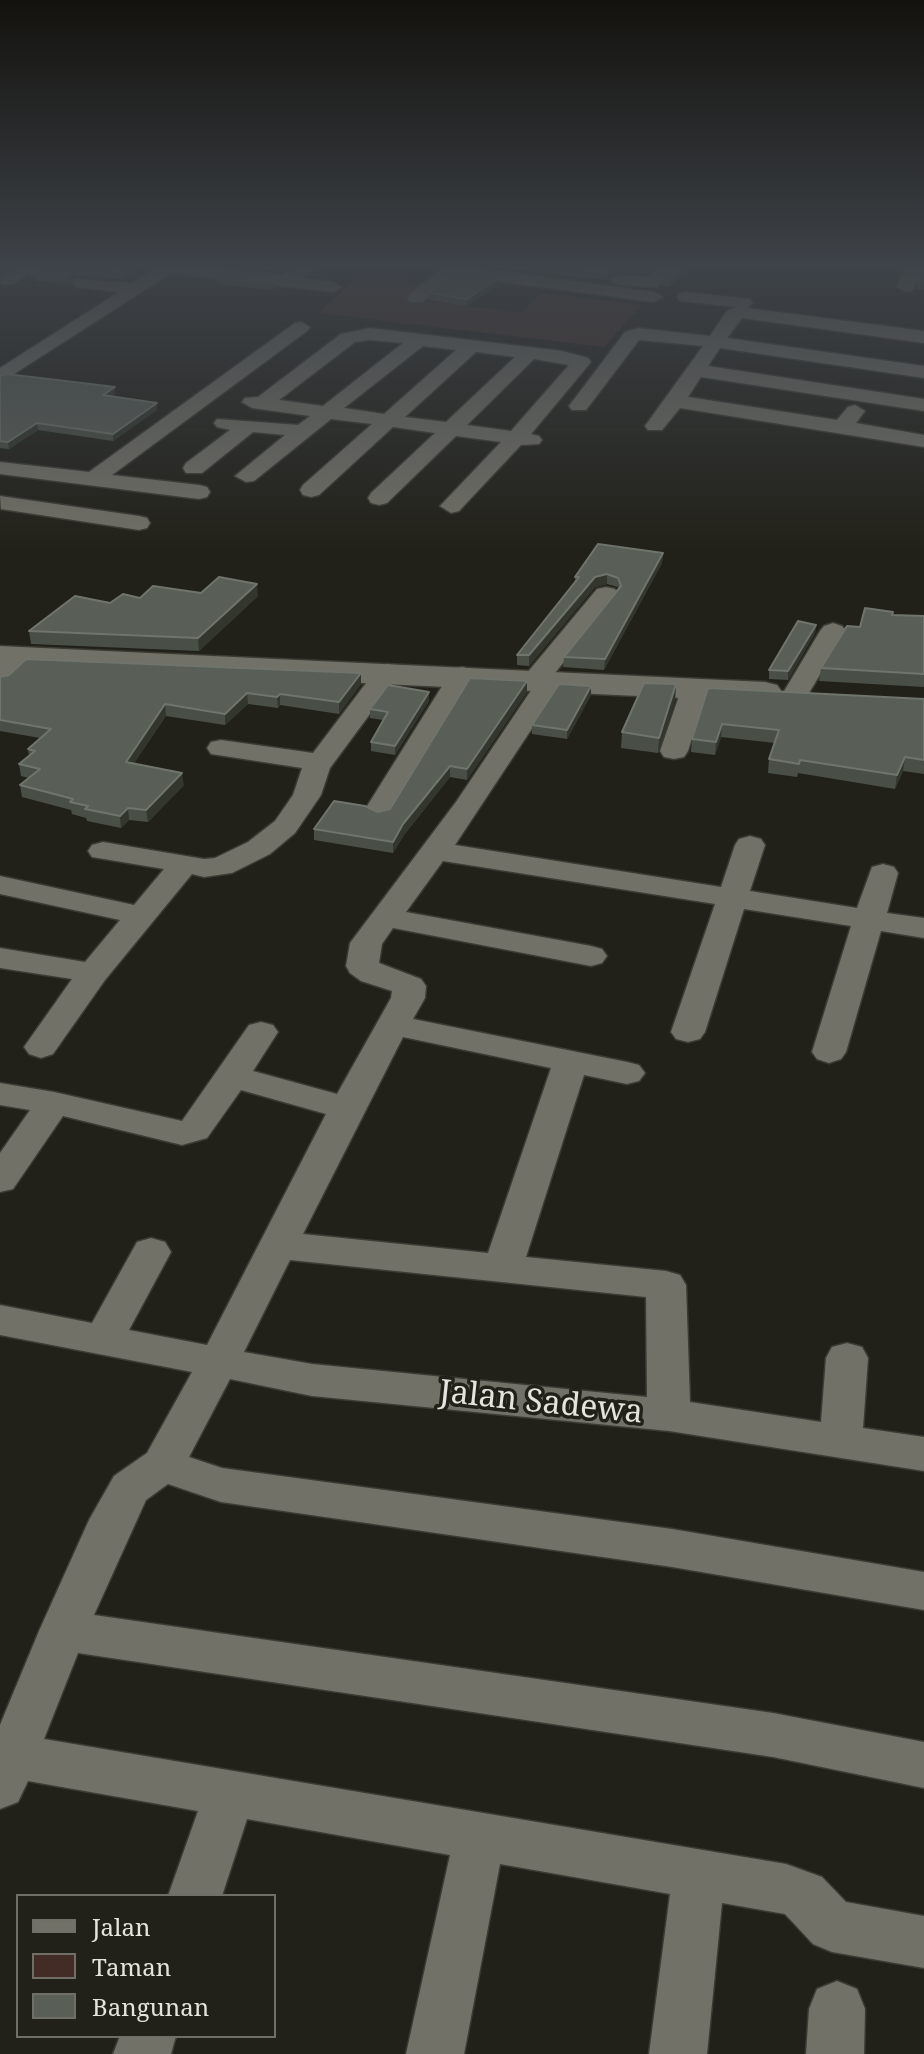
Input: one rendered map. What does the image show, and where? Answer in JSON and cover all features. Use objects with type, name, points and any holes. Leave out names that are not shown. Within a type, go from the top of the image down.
[{"type":"street","points":[[0,377],[22,363]]},
{"type":"street","points":[[93,479],[204,395],[257,363]]},
{"type":"street","points":[[262,403],[315,363]]},
{"type":"street","points":[[246,476],[389,363]]},
{"type":"street","points":[[311,490],[453,363]]},
{"type":"street","points":[[379,498],[520,363]]},
{"type":"street","points":[[451,506],[526,439],[580,363]]},
{"type":"street","points":[[579,406],[612,363]]},
{"type":"street","points":[[655,426],[701,363]]},
{"type":"street","points":[[859,363],[924,372]]},
{"type":"street","points":[[847,428],[844,425],[888,367]]},
{"type":"street","points":[[696,370],[924,405]]},
{"type":"street","points":[[204,395],[526,439]]},
{"type":"street","points":[[675,401],[924,441]]},
{"type":"street","points":[[755,432],[769,415]]},
{"type":"street","points":[[224,423],[302,431]]},
{"type":"street","points":[[194,468],[249,425]]},
{"type":"street","points":[[0,468],[199,492]]},
{"type":"street","points":[[0,502],[139,523]]},
{"type":"street","points":[[606,594],[544,680],[468,807],[366,943],[362,966],[373,974],[409,986],[408,998],[347,1108],[163,1465],[130,1488],[112,1520],[7,1771],[230,1792],[699,1872],[803,1895],[832,1926],[924,1942]]},
{"type":"street","points":[[8,664],[388,672],[812,694],[833,631]]},
{"type":"street","points":[[103,851],[204,868],[221,867],[259,848],[285,827],[307,795],[320,762],[388,672]]},
{"type":"street","points":[[379,811],[462,675]]},
{"type":"street","points":[[674,751],[694,690]]},
{"type":"street","points":[[221,748],[320,762]]},
{"type":"street","points":[[688,1032],[750,845]]},
{"type":"street","points":[[434,851],[924,928]]},
{"type":"street","points":[[41,1047],[93,973],[185,863]]},
{"type":"street","points":[[829,1052],[883,873]]},
{"type":"street","points":[[0,885],[143,916]]},
{"type":"street","points":[[384,917],[591,956]]},
{"type":"street","points":[[0,958],[93,973]]},
{"type":"street","points":[[393,1025],[627,1073]]},
{"type":"street","points":[[0,1094],[54,1103],[182,1133],[194,1130],[202,1122],[261,1032]]},
{"type":"street","points":[[278,1245],[502,1270],[571,1060]]},
{"type":"street","points":[[231,1076],[347,1108]]},
{"type":"street","points":[[0,1180],[54,1103]]},
{"type":"street","points":[[102,1341],[151,1252]]},
{"type":"street","name":"Jalan Sadewa","points":[[0,1320],[312,1380],[669,1415],[666,1285],[502,1270]]},
{"type":"street","points":[[841,1441],[847,1358]]},
{"type":"street","points":[[669,1415],[924,1454]]},
{"type":"street","points":[[163,1465],[221,1485],[672,1548],[924,1591]]},
{"type":"street","points":[[63,1631],[727,1728],[924,1765]]},
{"type":"street","points":[[196,1894],[230,1792]]},
{"type":"street","points":[[435,2054],[480,1835]]},
{"type":"street","points":[[678,2054],[699,1872]]},
{"type":"building","points":[[7,374],[115,387],[103,395],[157,403],[113,434],[37,423],[8,442],[0,441],[0,376]]},
{"type":"building","points":[[598,544],[663,553],[605,659],[564,657],[621,586],[618,578],[607,574],[595,577],[529,655],[517,655],[579,577],[575,577]]},
{"type":"building","points":[[219,577],[257,584],[198,638],[29,631],[75,596],[110,603],[123,594],[140,598],[153,586],[201,593]]},
{"type":"building","points":[[865,608],[893,612],[892,615],[924,616],[924,674],[821,668],[847,626],[860,627]]},
{"type":"building","points":[[798,621],[816,625],[788,671],[769,670]]},
{"type":"building","points":[[26,659],[361,673],[339,702],[247,693],[225,714],[165,704],[126,762],[182,773],[146,810],[128,808],[120,816],[85,809],[88,806],[70,802],[73,799],[20,785],[40,769],[19,764],[35,751],[28,749],[51,729],[0,720],[0,677],[9,675]]},
{"type":"building","points":[[470,678],[527,681],[467,769],[450,766],[403,824],[393,842],[314,829],[334,801],[365,806],[378,812],[390,809]]},
{"type":"building","points":[[644,683],[676,684],[659,738],[622,732]]},
{"type":"building","points":[[559,684],[591,686],[567,730],[532,725]]},
{"type":"building","points":[[388,685],[429,692],[395,746],[371,742],[388,712],[370,709]]},
{"type":"building","points":[[708,688],[924,699],[924,760],[905,757],[897,775],[800,760],[799,764],[769,759],[779,730],[722,724],[716,742],[692,739]]}]
